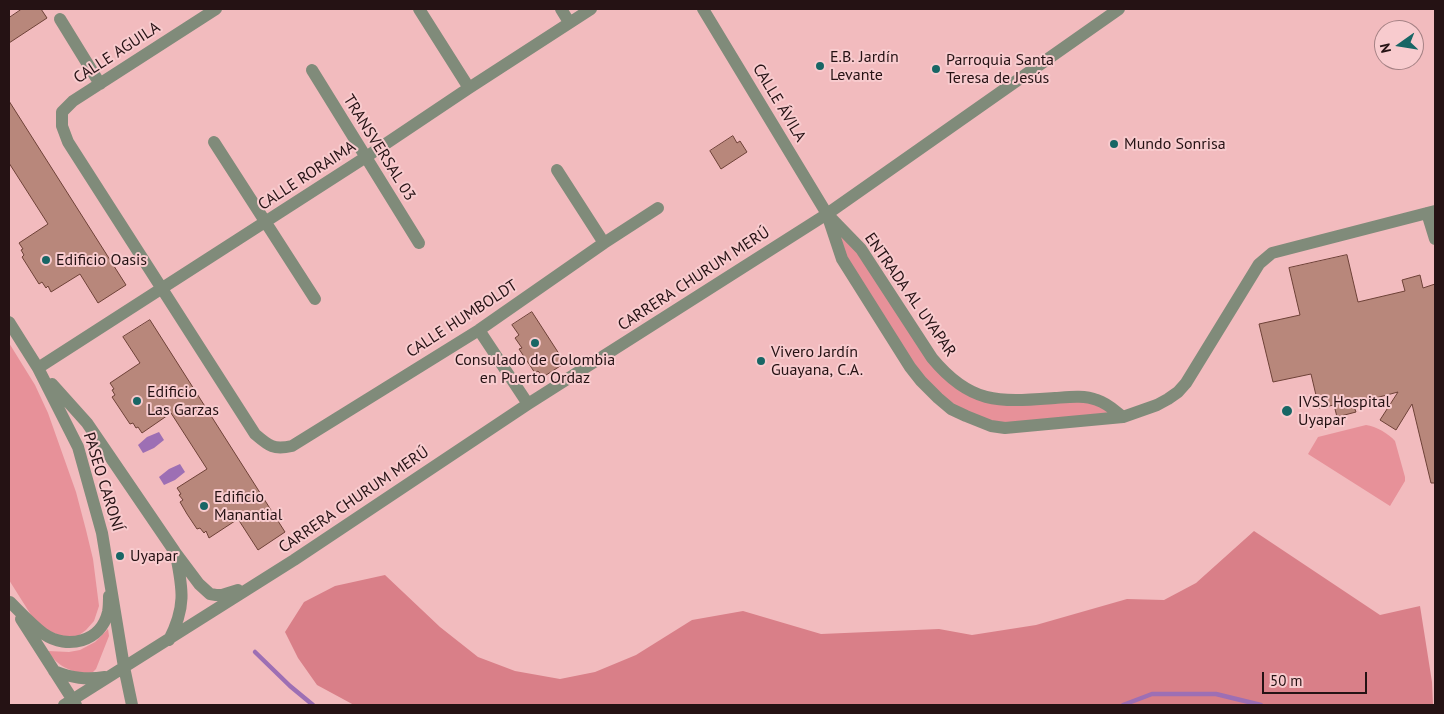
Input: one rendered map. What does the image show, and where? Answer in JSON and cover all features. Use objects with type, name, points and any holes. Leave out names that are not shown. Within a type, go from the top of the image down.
[{"type":"street","points":[[418,9],[469,88]]},
{"type":"street","points":[[561,9],[569,22]]},
{"type":"street","name":"CALLE RORAIMA","points":[[38,368],[266,222],[591,9]]},
{"type":"street","name":"CALLE ÁVILA","points":[[703,9],[827,214]]},
{"type":"street","name":"CARRERA CHURUM MERÚ","points":[[280,568],[528,404],[827,214],[1119,9]]},
{"type":"street","name":"CALLE AGUILA","points":[[162,288],[68,142],[62,126],[62,112],[73,101],[208,11]]},
{"type":"street","points":[[60,19],[100,84]]},
{"type":"street","name":"TRANSVERSAL 03","points":[[312,70],[419,243]]},
{"type":"street","points":[[214,142],[315,299]]},
{"type":"street","points":[[557,170],[604,243]]},
{"type":"street","name":"CALLE HUMBOLDT","points":[[162,288],[255,434],[267,444],[280,448],[292,446],[479,330],[658,208]]},
{"type":"street","points":[[1123,416],[1157,405],[1178,392],[1186,383],[1259,264],[1272,253],[1431,212],[1435,239]]},
{"type":"street","name":"ENTRADA AL UYAPAR","points":[[827,214],[842,259],[897,346],[921,381],[951,409],[978,422],[1005,428],[1123,416]]},
{"type":"street","name":"ENTRADA AL UYAPAR","points":[[827,214],[861,249],[932,358],[955,382],[984,398],[999,400],[1016,401],[1077,397],[1096,399],[1108,404],[1123,416]]},
{"type":"street","name":"PASEO CARONÍ","points":[[9,322],[38,368],[78,447],[102,533],[132,705]]},
{"type":"street","points":[[479,330],[528,404]]},
{"type":"street","points":[[38,368],[87,423],[175,552],[199,584],[210,594],[222,595],[237,590],[280,568]]},
{"type":"street","points":[[169,640],[180,617],[181,609],[182,590],[175,552]]},
{"type":"street","points":[[9,601],[54,671],[71,703],[108,677],[280,568]]},
{"type":"street","points":[[9,601],[45,634],[64,643],[80,641],[90,638],[104,622],[108,612],[111,580]]},
{"type":"street","points":[[54,671],[84,680],[108,677]]},
{"type":"shaded area","points":[[827,214],[861,249],[932,358],[984,398],[1077,397],[1123,417],[1005,428],[938,398],[842,259]]},
{"type":"shaded area","points":[[9,343],[35,385],[48,413],[76,492],[93,559],[99,606],[94,621],[78,636],[65,638],[38,626],[9,580]]},
{"type":"shaded area","points":[[1366,425],[1382,431],[1395,441],[1405,481],[1390,506],[1308,454],[1318,437]]},
{"type":"shaded area","points":[[159,432],[164,440],[154,448],[143,453],[138,445],[147,437]]},
{"type":"shaded area","points":[[180,464],[185,472],[175,480],[164,485],[159,477],[169,469]]},
{"type":"shaded area","points":[[1254,531],[1380,615],[1420,606],[1432,682],[1433,705],[354,705],[317,685],[298,658],[285,632],[304,602],[335,586],[385,575],[440,627],[478,657],[515,671],[560,679],[595,672],[636,655],[692,620],[743,611],[821,634],[939,629],[972,635],[1036,625],[1127,599],[1164,600],[1196,583]]},
{"type":"shaded area","points":[[108,629],[109,636],[96,669],[93,672],[80,673],[67,669],[56,661],[48,651],[69,652],[80,650],[95,642]]},
{"type":"building","points":[[22,9],[41,9],[47,18],[9,43],[9,18]]},
{"type":"building","points":[[9,101],[126,285],[98,303],[80,274],[51,292],[48,286],[46,288],[42,282],[39,284],[22,257],[24,255],[21,250],[23,249],[19,243],[48,224],[9,163]]},
{"type":"building","points":[[733,136],[737,143],[740,141],[747,152],[721,169],[710,151]]},
{"type":"building","points":[[1347,255],[1358,302],[1405,291],[1402,280],[1420,275],[1423,288],[1435,284],[1435,483],[1431,483],[1412,404],[1396,430],[1380,420],[1398,392],[1353,404],[1356,412],[1337,417],[1334,405],[1319,408],[1311,374],[1273,382],[1259,324],[1300,315],[1289,268]]},
{"type":"building","name":"Consulado de Colombia en Puerto Ordaz","points":[[532,312],[565,363],[543,377],[538,371],[535,373],[519,349],[522,348],[515,338],[519,335],[512,325]]},
{"type":"building","points":[[150,320],[285,532],[258,550],[238,519],[209,538],[206,531],[204,533],[200,528],[197,529],[187,514],[180,502],[183,500],[177,488],[207,469],[171,413],[142,433],[133,423],[130,424],[112,397],[115,395],[110,383],[140,363],[123,337]]},
{"type":"waterway","points":[[255,652],[313,705]]},
{"type":"waterway","points":[[1123,705],[1152,694],[1216,694],[1261,705]]},
{"type":"place","name":"E.B. Jardín Levante","points":[[820,66]]},
{"type":"place","name":"Parroquia Santa Teresa de Jesús","points":[[936,69]]},
{"type":"place","name":"Mundo Sonrisa","points":[[1114,144]]},
{"type":"place","name":"Edificio Oasis","points":[[46,260]]},
{"type":"place","name":"Consulado de Colombia en Puerto Ordaz","points":[[535,343]]},
{"type":"place","name":"Vivero Jardín Guayana, C.A.","points":[[761,361]]},
{"type":"place","name":"Edificio Las Garzas","points":[[137,401]]},
{"type":"place","name":"IVSS Hospital Uyapar","points":[[1287,411]]},
{"type":"place","name":"Edificio Manantial","points":[[204,506]]},
{"type":"place","name":"Uyapar","points":[[120,556]]}]
